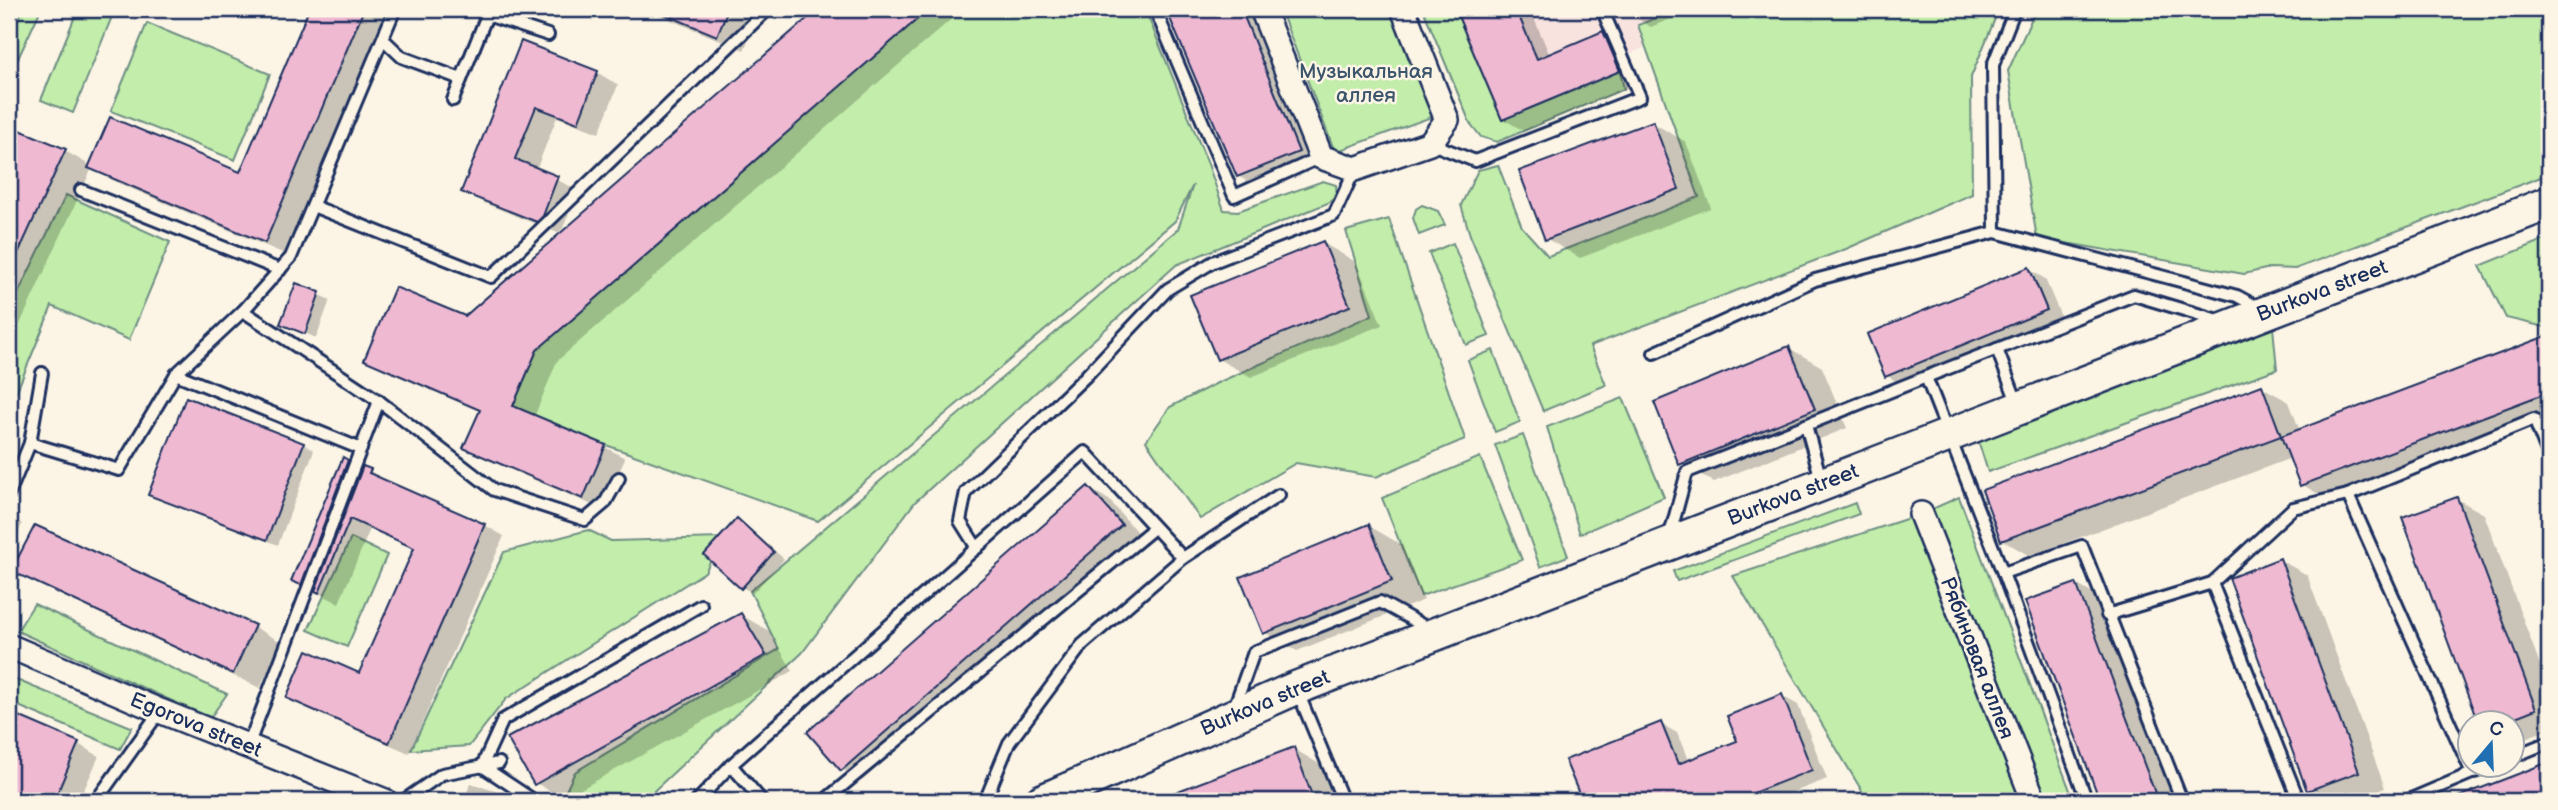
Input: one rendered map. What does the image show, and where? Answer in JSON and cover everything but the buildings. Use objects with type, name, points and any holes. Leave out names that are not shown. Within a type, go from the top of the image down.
[{"type":"street","points":[[1262,9],[1321,158],[1354,169],[1430,143],[1447,120],[1403,9]]},
{"type":"street","name":"Burkova street","points":[[1042,801],[1296,688],[2549,203]]},
{"type":"street","name":"Рябиновая аллея","points":[[1921,514],[2034,801]]},
{"type":"street","name":"Egorova street","points":[[9,646],[160,711],[385,801]]},
{"type":"lane","points":[[30,443],[119,470],[176,374],[243,311],[291,257],[395,9]]},
{"type":"lane","points":[[313,206],[491,277],[768,9]]},
{"type":"lane","points":[[1155,9],[1234,195],[1321,158]]},
{"type":"lane","points":[[1430,143],[1475,161],[1640,97],[1602,9]]},
{"type":"lane","points":[[1996,232],[1993,65],[2015,9]]},
{"type":"lane","points":[[453,100],[487,15],[548,35]]},
{"type":"lane","points":[[383,39],[402,57],[461,79]]},
{"type":"lane","points":[[977,548],[960,521],[966,492],[1084,377],[1168,289],[1213,262],[1334,215],[1354,169]]},
{"type":"lane","points":[[81,190],[280,270]]},
{"type":"lane","points":[[1654,353],[1815,281],[1996,232],[2237,296],[2267,312]]},
{"type":"lane","points":[[1667,544],[1687,472],[2134,295],[2234,325]]},
{"type":"lane","points":[[243,311],[379,401],[494,490],[585,520],[605,503],[619,478]]},
{"type":"lane","points":[[1997,349],[2019,408]]},
{"type":"lane","points":[[9,494],[30,443],[41,373]]},
{"type":"lane","points":[[176,374],[360,449]]},
{"type":"lane","points":[[1926,377],[2003,573],[2087,801]]},
{"type":"lane","points":[[248,747],[379,401]]},
{"type":"lane","points":[[2107,615],[2212,583],[2292,508],[2348,495],[2535,419],[2549,457]]},
{"type":"lane","points":[[1806,425],[1822,484]]},
{"type":"lane","points":[[697,801],[731,765],[1085,452],[1183,558]]},
{"type":"lane","points":[[985,801],[1009,743],[1082,645],[1183,558],[1279,495]]},
{"type":"lane","points":[[2348,495],[2456,738]]},
{"type":"lane","points":[[824,801],[1154,527]]},
{"type":"lane","points":[[2003,573],[2082,546],[2182,801]]},
{"type":"lane","points":[[2212,583],[2299,801]]},
{"type":"lane","points":[[1231,716],[1255,652],[1267,647],[1380,602],[1436,634]]},
{"type":"lane","points":[[482,766],[503,720],[701,605]]},
{"type":"lane","points":[[1296,688],[1343,801]]},
{"type":"lane","points":[[96,801],[160,711]]},
{"type":"lane","points":[[2526,751],[2549,742]]},
{"type":"lane","points":[[403,801],[442,774],[499,763]]},
{"type":"lane","points":[[731,765],[762,801]]},
{"type":"lane","points":[[482,766],[530,798],[528,801]]},
{"type":"lane","points":[[2406,801],[2462,778]]},
{"type":"shaded area","points":[[1431,9],[1725,9],[1477,127]]},
{"type":"green space","points":[[23,9],[41,9],[9,78],[9,38]]},
{"type":"green space","points":[[78,9],[115,9],[73,113],[41,100]]},
{"type":"green space","points":[[929,9],[1145,9],[1224,210],[1238,211],[1323,181],[1336,185],[1337,196],[1328,203],[1176,265],[915,502],[802,653],[643,801],[561,801],[575,772],[779,649],[750,591],[1178,229],[1193,185],[1175,221],[818,521],[606,445],[513,406],[537,350]]},
{"type":"green space","name":"Музыкальная аллея","points":[[1280,9],[1393,9],[1437,115],[1335,152]]},
{"type":"green space","points":[[1423,9],[1455,9],[1502,120],[1620,71],[1624,89],[1497,142],[1481,137],[1470,123]]},
{"type":"green space","points":[[1679,9],[1999,9],[1971,77],[1972,194],[1846,249],[1590,346],[1606,385],[1543,411],[1470,235],[1461,205],[1478,170],[1498,165],[1522,227],[1548,256],[1699,197],[1638,25]]},
{"type":"green space","points":[[2036,9],[2549,9],[2549,174],[2295,269],[2270,268],[2244,274],[2037,238],[2008,71]]},
{"type":"green space","points":[[147,23],[270,74],[235,160],[111,111]]},
{"type":"green space","points":[[66,195],[170,242],[129,340],[52,306],[9,410],[9,312]]},
{"type":"green space","points":[[1422,205],[1438,211],[1445,225],[1419,235],[1413,218],[1416,209]]},
{"type":"green space","points":[[1389,219],[1465,439],[1376,477],[1296,463],[1200,519],[1146,441],[1170,407],[1217,383],[1372,315],[1346,231]]},
{"type":"green space","points":[[2549,238],[2549,328],[2506,318],[2480,266]]},
{"type":"green space","points":[[1453,243],[1489,336],[1466,345],[1429,253]]},
{"type":"green space","points":[[2273,327],[2277,369],[1988,472],[1978,440]]},
{"type":"green space","points":[[1493,350],[1520,422],[1495,432],[1468,360]]},
{"type":"green space","points":[[1623,398],[1664,497],[1580,534],[1547,427]]},
{"type":"green space","points":[[1523,435],[1568,556],[1540,567],[1495,445]]},
{"type":"green space","points":[[1480,457],[1522,560],[1421,596],[1382,498]]},
{"type":"green space","points":[[1959,497],[2074,801],[1868,801],[1733,576],[1921,514]]},
{"type":"green space","points":[[1855,503],[1859,514],[1677,581],[1673,571]]},
{"type":"green space","points":[[588,530],[611,541],[722,538],[705,572],[506,699],[469,746],[411,750],[504,552]]},
{"type":"green space","points":[[351,538],[387,555],[347,647],[308,630]]},
{"type":"green space","points":[[34,604],[227,694],[210,718],[17,631]]},
{"type":"green space","points":[[9,677],[132,727],[120,749],[9,702]]}]
